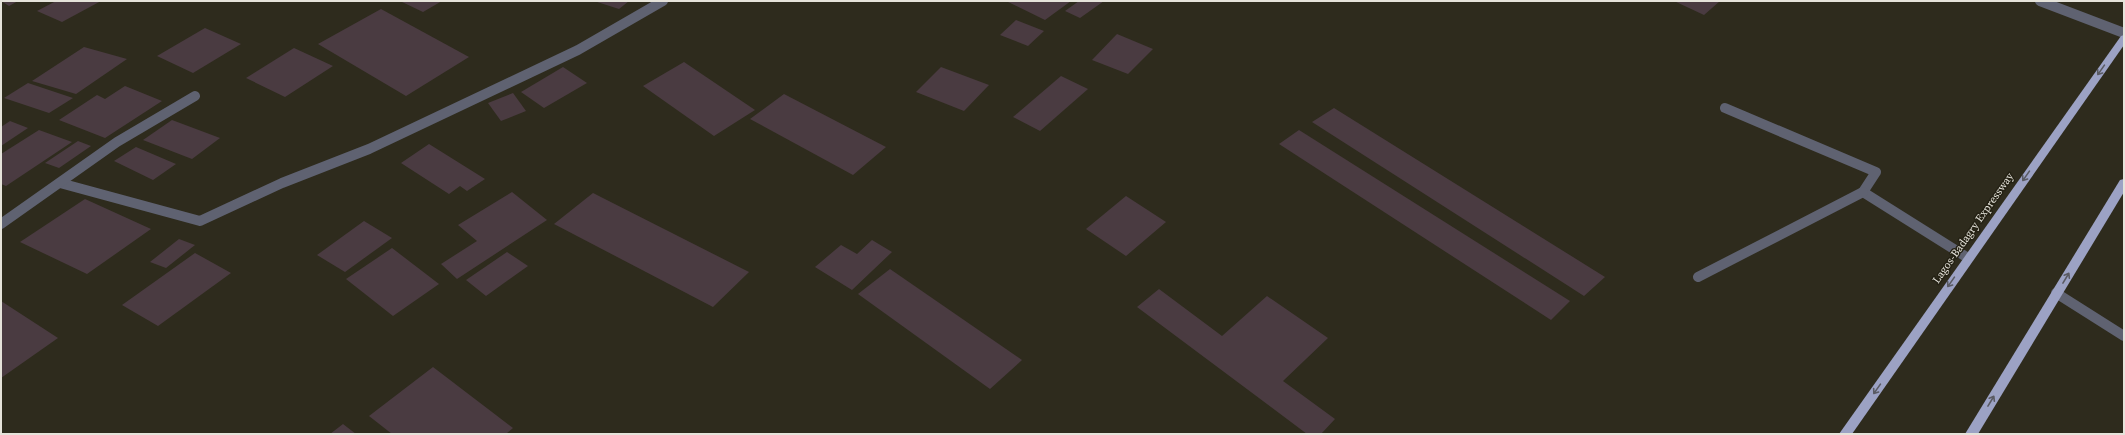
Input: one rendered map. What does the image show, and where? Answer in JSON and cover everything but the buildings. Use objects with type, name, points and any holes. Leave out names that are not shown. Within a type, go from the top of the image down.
[{"type":"highway","name":"Lagos-Badagry Expressway","points":[[1845,434],[2124,38]]},
{"type":"highway","points":[[1971,434],[2124,183]]},
{"type":"street","points":[[60,183],[200,220],[282,183],[369,149],[578,50],[663,1]]},
{"type":"street","points":[[2040,1],[2124,33]]},
{"type":"street","points":[[1,224],[117,142],[195,96]]},
{"type":"street","points":[[1698,277],[1862,192],[1876,172],[1725,108]]},
{"type":"street","points":[[1862,192],[1968,258]]},
{"type":"street","points":[[2056,293],[2124,336]]}]
